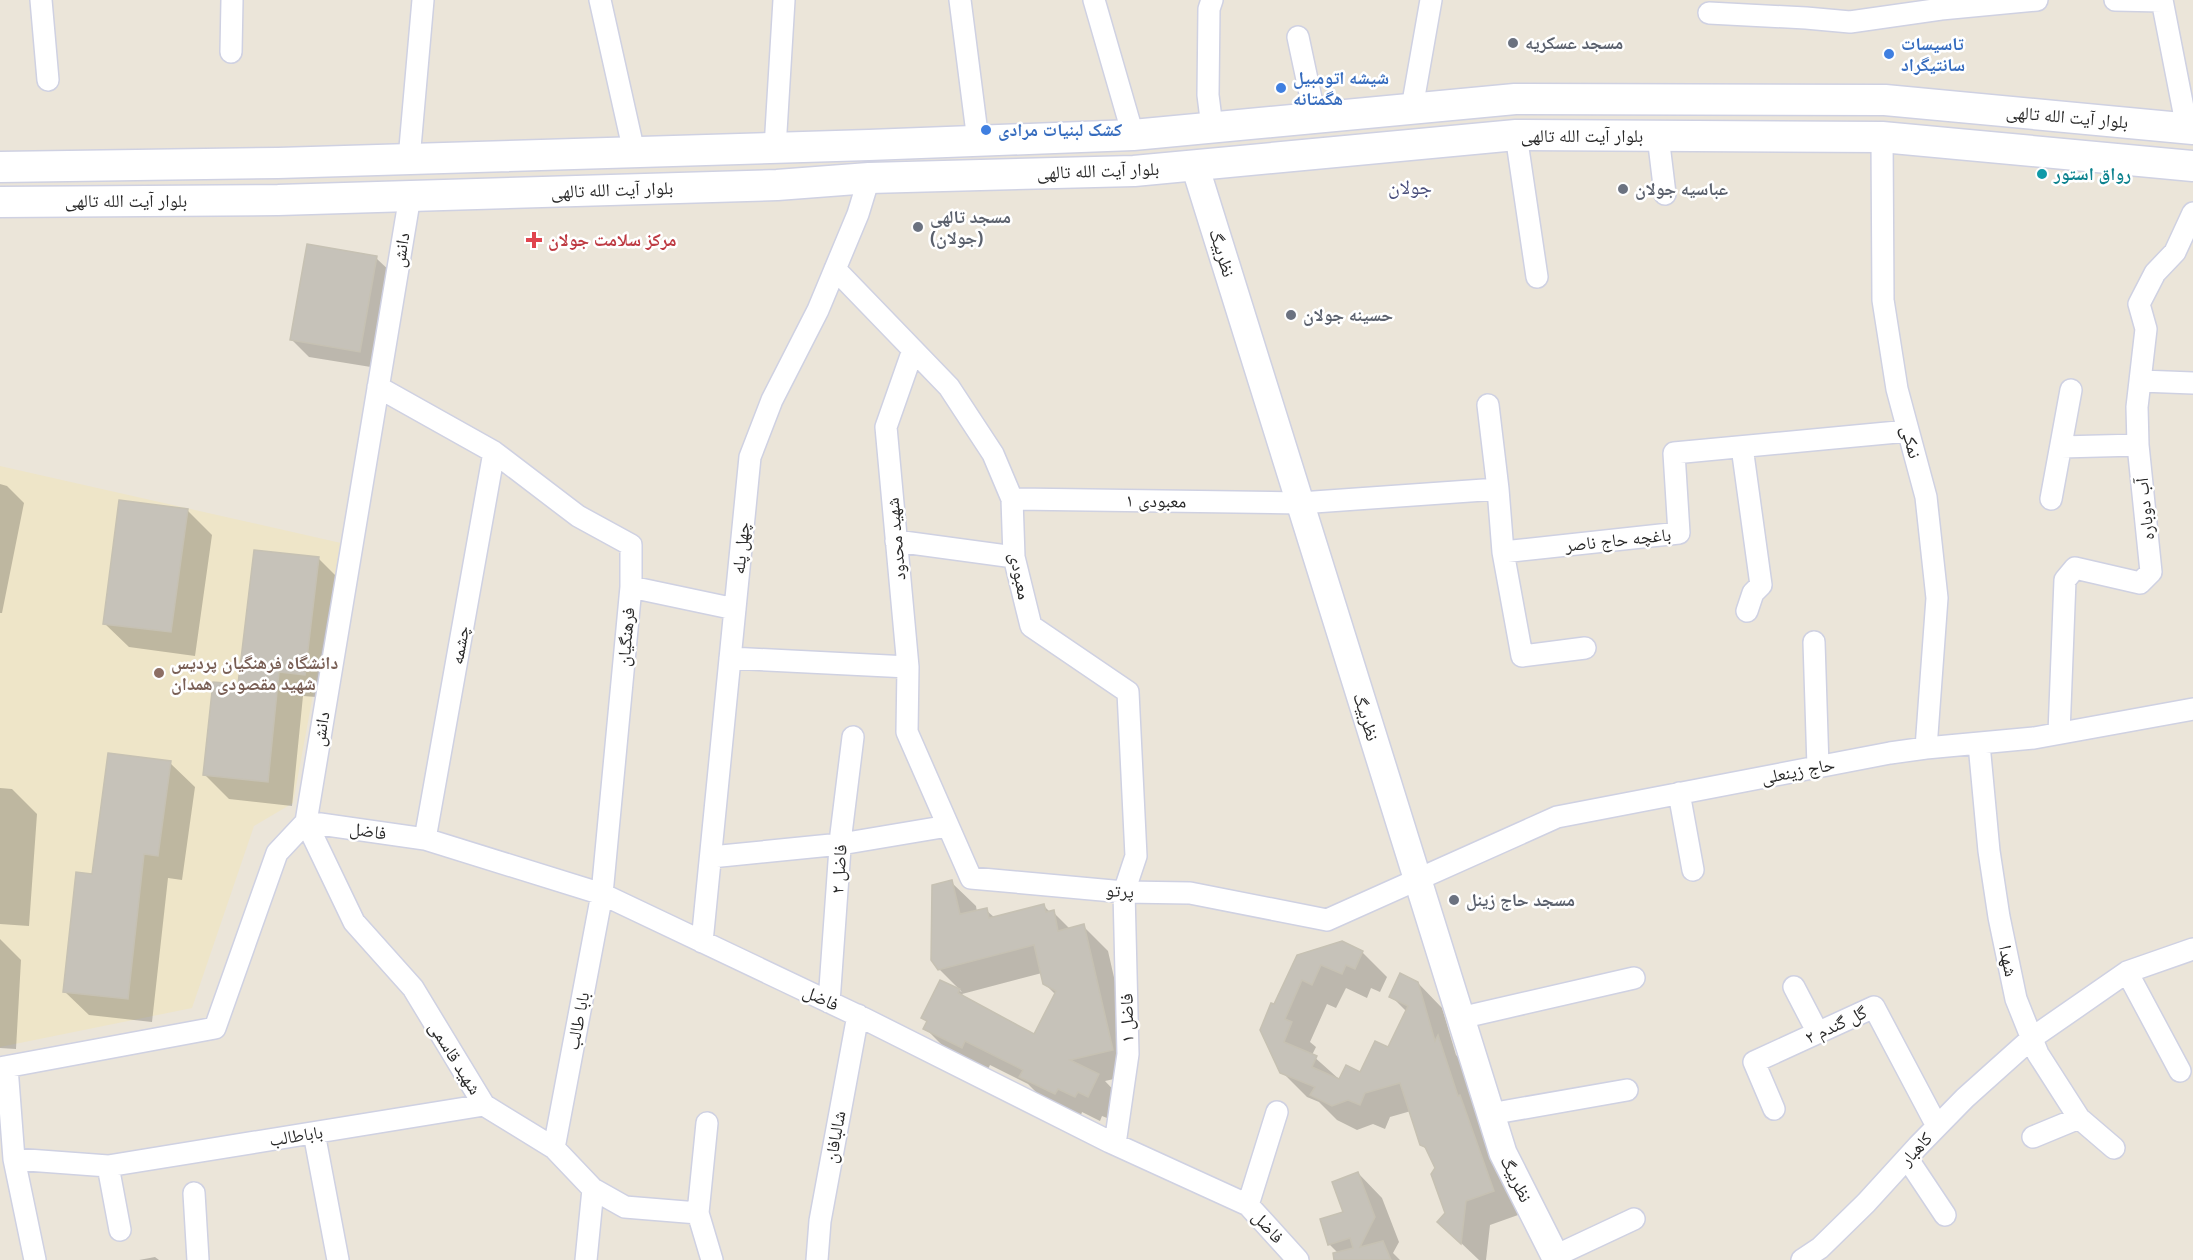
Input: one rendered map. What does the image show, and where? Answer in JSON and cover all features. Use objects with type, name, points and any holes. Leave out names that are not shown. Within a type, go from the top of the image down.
[{"type":"main road","name":"بلوار آیت الله تالهی","points":[[0,167],[409,159],[1132,135],[1515,99],[1885,100],[2191,134]]},
{"type":"main road","points":[[1515,99],[1516,135]]},
{"type":"main road","name":"بلوار آیت الله تالهی","points":[[0,202],[278,200],[765,185],[869,178],[1134,171],[1516,135],[1882,137],[2193,166]]},
{"type":"main road","points":[[869,145],[869,178]]},
{"type":"street","points":[[41,0],[48,80]]},
{"type":"street","points":[[231,52],[232,0]]},
{"type":"street","points":[[409,159],[423,0]]},
{"type":"street","points":[[600,0],[634,152]]},
{"type":"street","points":[[775,148],[784,0]]},
{"type":"street","points":[[960,0],[978,141]]},
{"type":"street","points":[[1094,0],[1132,135]]},
{"type":"street","points":[[1212,0],[1209,9],[1208,95],[1212,127]]},
{"type":"street","points":[[1412,108],[1431,0]]},
{"type":"street","points":[[1709,13],[1850,22],[1941,9],[2037,0]]},
{"type":"street","points":[[2115,0],[2162,1],[2191,134]]},
{"type":"street","points":[[1298,37],[1315,117]]},
{"type":"street","points":[[1516,135],[1537,277]]},
{"type":"street","points":[[1658,136],[1665,194]]},
{"type":"street","name":"نمکی","points":[[1882,137],[1883,300],[1897,389],[1926,497],[1937,598],[1926,748]]},
{"type":"street","name":"نظربیگ","points":[[1195,166],[1490,1114],[1503,1153],[1556,1258]]},
{"type":"street","name":"چهل پله","points":[[702,942],[750,458],[772,400],[818,310],[858,214],[869,178]]},
{"type":"street","name":"دانش","points":[[306,822],[410,196]]},
{"type":"street","name":"آب دوباره","points":[[2059,734],[2065,580],[2075,568],[2140,583],[2151,572],[2138,445],[2137,407],[2146,329],[2139,304],[2155,273],[2184,254],[2193,213]]},
{"type":"street","name":"معبودی","points":[[835,269],[949,387],[993,454],[1012,499],[1014,557],[1031,626],[1128,692],[1136,856],[1124,892]]},
{"type":"street","name":"شهید محدود","points":[[907,732],[908,667],[886,427],[914,350]]},
{"type":"street","points":[[2141,381],[2193,383]]},
{"type":"street","points":[[378,387],[494,452]]},
{"type":"street","points":[[2051,499],[2071,390]]},
{"type":"street","points":[[1488,405],[1503,552],[1522,656],[1585,648]]},
{"type":"street","name":"باغچه حاج ناصر","points":[[1503,552],[1679,533],[1674,453],[1908,431]]},
{"type":"street","points":[[2061,447],[2138,445]]},
{"type":"street","points":[[1742,447],[1761,585],[1753,593],[1748,611]]},
{"type":"street","name":"فرهنگیان","points":[[494,452],[578,516],[631,546],[630,587],[602,894]]},
{"type":"street","name":"چشمه","points":[[425,839],[494,452]]},
{"type":"street","points":[[1300,503],[1498,489]]},
{"type":"street","name":"معبودی ۱","points":[[1012,499],[1300,503]]},
{"type":"street","points":[[896,541],[1014,557]]},
{"type":"street","points":[[630,587],[735,609]]},
{"type":"street","points":[[1814,642],[1818,767]]},
{"type":"street","points":[[730,658],[908,667]]},
{"type":"street","name":"حاج زینعلی","points":[[1417,880],[1557,817],[1926,748],[2059,734],[2193,709]]},
{"type":"street","name":"پرتو","points":[[907,732],[971,878],[1124,892],[1190,893],[1327,920],[1417,880]]},
{"type":"street","name":"فاضل ۲","points":[[830,1002],[841,844],[853,737]]},
{"type":"street","name":"شهدا","points":[[1979,744],[1989,851],[1999,917],[2016,999],[2038,1054],[2079,1118],[2114,1148]]},
{"type":"street","points":[[1679,793],[1693,870]]},
{"type":"street","points":[[35,1260],[14,1159],[3,1067],[215,1028],[277,852],[306,822]]},
{"type":"street","name":"فاضل","points":[[306,822],[425,839],[602,894],[858,1015],[1115,1144],[1248,1205],[1298,1260]]},
{"type":"street","name":"شهید قاسمی","points":[[306,822],[354,922],[413,988],[484,1105],[554,1148],[593,1189],[625,1206],[698,1213]]},
{"type":"street","points":[[711,857],[841,844],[948,826]]},
{"type":"street","name":"فاضل ۱","points":[[1115,1144],[1128,1054],[1124,892]]},
{"type":"street","name":"بابا طالب","points":[[554,1148],[602,894]]},
{"type":"street","name":"کاهبار","points":[[1802,1260],[1820,1248],[1965,1098],[2032,1038],[2127,972],[2193,949]]},
{"type":"street","points":[[2127,972],[2180,1071]]},
{"type":"street","points":[[1460,1018],[1634,978]]},
{"type":"street","points":[[1794,987],[1818,1033]]},
{"type":"street","name":"گل گندم ۲","points":[[1773,1109],[1754,1062],[1874,1007],[1937,1126]]},
{"type":"street","name":"شالبافان","points":[[817,1260],[820,1221],[858,1015]]},
{"type":"street","points":[[1490,1114],[1628,1090]]},
{"type":"street","name":"باباطالب","points":[[14,1159],[108,1167],[484,1105]]},
{"type":"street","points":[[1248,1205],[1277,1112]]},
{"type":"street","points":[[2033,1137],[2079,1118]]},
{"type":"street","points":[[707,1123],[698,1213],[712,1260]]},
{"type":"street","points":[[314,1133],[338,1260]]},
{"type":"street","points":[[1907,1158],[1945,1215]]},
{"type":"street","points":[[108,1167],[120,1230]]},
{"type":"street","points":[[586,1260],[593,1189]]},
{"type":"street","points":[[194,1193],[198,1260]]},
{"type":"street","points":[[1556,1258],[1634,1219]]},
{"type":"shaded area","name":"دانشگاه فرهنگیان پردیس شهید مقصودی همدان","points":[[0,466],[341,543],[293,803],[254,826],[192,1008],[0,1047]]},
{"type":"building","points":[[307,244],[377,256],[360,352],[290,340]]},
{"type":"building","points":[[119,500],[188,509],[171,632],[103,624]]},
{"type":"building","points":[[254,550],[319,557],[305,675],[279,672],[268,782],[203,775],[213,682],[238,684]]},
{"type":"building","points":[[108,753],[171,761],[158,856],[144,854],[128,999],[63,992],[76,872],[92,874]]},
{"type":"building","points":[[952,880],[960,914],[987,908],[989,918],[1044,904],[1046,912],[1054,910],[1058,931],[1084,924],[1113,1050],[1070,1060],[1099,1074],[1088,1097],[1078,1092],[1075,1097],[1058,1089],[1055,1094],[1019,1077],[1023,1070],[965,1041],[962,1048],[923,1029],[927,1021],[921,1018],[940,980],[960,989],[958,993],[1034,1034],[1056,991],[1043,984],[1034,945],[938,970],[931,960],[932,885]]},
{"type":"building","points":[[1342,941],[1363,951],[1355,969],[1346,965],[1342,974],[1321,965],[1312,985],[1302,980],[1285,1019],[1292,1022],[1284,1042],[1317,1056],[1312,1067],[1339,1079],[1346,1065],[1360,1072],[1375,1041],[1388,1047],[1408,1006],[1389,997],[1400,973],[1418,982],[1435,1041],[1438,1035],[1494,1191],[1466,1201],[1461,1244],[1437,1222],[1445,1213],[1431,1174],[1435,1168],[1425,1147],[1420,1145],[1400,1083],[1365,1093],[1360,1105],[1348,1100],[1332,1106],[1310,1095],[1315,1087],[1280,1073],[1260,1030],[1271,1003],[1274,1004],[1297,955]]},
{"type":"building","points":[[1358,1172],[1375,1217],[1360,1247],[1383,1241],[1391,1260],[1334,1260],[1333,1253],[1353,1248],[1350,1238],[1328,1245],[1320,1219],[1343,1212],[1332,1182]]},
{"type":"place","name":"مسجد عسکریه","points":[[1513,43]]},
{"type":"place","name":"تاسیسات سانتیگراد","points":[[1889,54]]},
{"type":"place","name":"شیشه اتومبیل هگمتانه","points":[[1281,88]]},
{"type":"place","name":"کشک لبنیات مرادی","points":[[986,130]]},
{"type":"place","name":"رواق استور","points":[[2042,174]]},
{"type":"place","name":"عباسیه جولان","points":[[1623,189]]},
{"type":"place","name":"مسجد تالهی (جولان)","points":[[918,227]]},
{"type":"place","name":"مرکز سلامت جولان","points":[[534,240]]},
{"type":"place","name":"حسینه جولان","points":[[1291,315]]},
{"type":"place","name":"دانشگاه فرهنگیان پردیس شهید مقصودی همدان","points":[[159,673]]},
{"type":"place","name":"مسجد حاج زینل","points":[[1454,900]]},
{"type":"district","name":"جولان","points":[[1410,187]]}]
